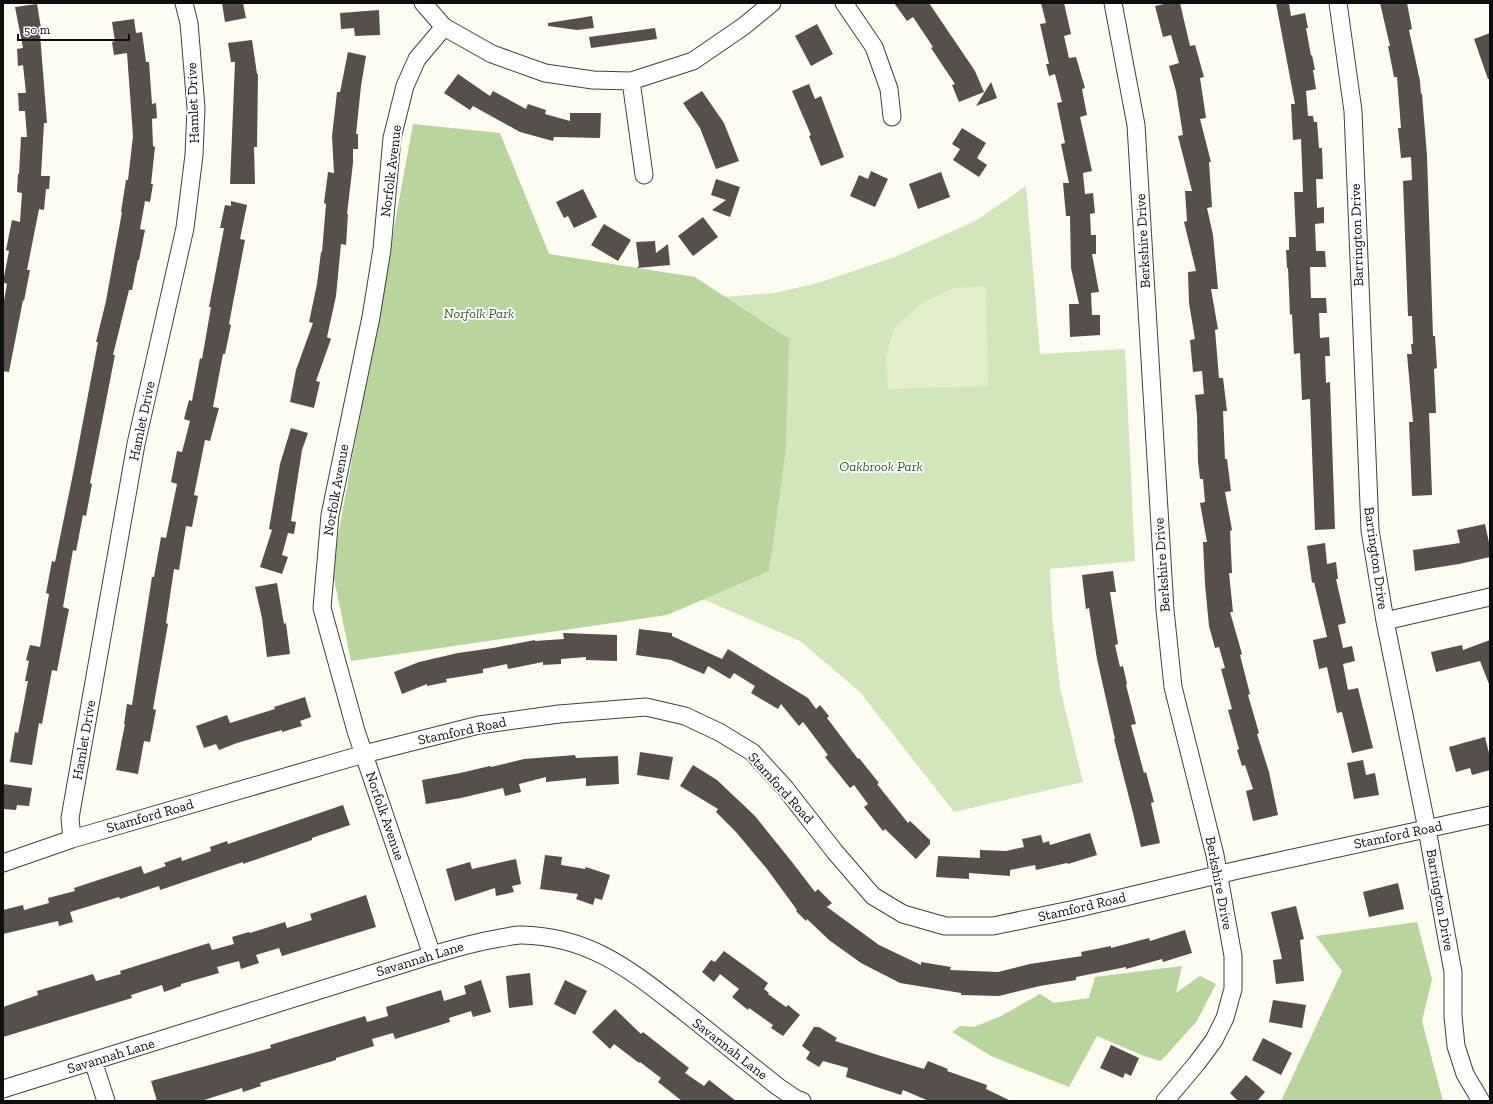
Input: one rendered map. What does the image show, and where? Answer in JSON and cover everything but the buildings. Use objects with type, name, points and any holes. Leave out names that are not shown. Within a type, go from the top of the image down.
[{"type":"street","name":"Hamlet Drive","points":[[72,839],[70,818],[136,444],[185,228],[194,155],[196,108],[189,23],[184,3]]},
{"type":"street","points":[[423,3],[444,27],[492,54],[545,73],[594,80],[631,82],[693,61],[744,26],[772,3]]},
{"type":"street","points":[[844,3],[874,47],[889,89],[892,117]]},
{"type":"street","name":"Berkshire Drive","points":[[1113,3],[1136,125],[1165,610],[1173,687],[1216,855],[1218,875],[1233,956],[1233,989],[1225,1018],[1214,1040],[1197,1064],[1165,1101]]},
{"type":"street","name":"Barrington Drive","points":[[1338,3],[1353,111],[1370,530],[1385,621],[1454,972],[1453,1016],[1456,1046],[1465,1074],[1481,1101]]},
{"type":"street","name":"Norfolk Avenue","points":[[432,955],[356,731],[322,608],[330,515],[370,317],[382,249],[392,138],[405,86],[417,58],[444,27]]},
{"type":"street","points":[[631,82],[644,175]]},
{"type":"street","points":[[1385,621],[1490,597]]},
{"type":"street","name":"Stamford Road","points":[[3,863],[72,839],[364,754],[478,725],[559,714],[646,707],[686,716],[719,732],[752,752],[785,788],[835,852],[873,896],[903,914],[945,926],[993,926],[1075,909],[1218,875],[1490,815]]},
{"type":"street","name":"Savannah Lane","points":[[3,1090],[432,955],[482,941],[519,934],[549,936],[584,946],[603,955],[635,974],[777,1086],[796,1099],[802,1101]]},
{"type":"street","points":[[93,1062],[106,1101]]},
{"type":"green space","name":"Norfolk Park","points":[[413,124],[500,133],[549,254],[695,277],[789,339],[786,449],[769,571],[667,615],[351,661],[332,569]]},
{"type":"green space","name":"Oakbrook Park","points":[[1026,186],[1040,354],[1125,349],[1135,561],[1050,569],[1052,615],[1060,688],[1083,782],[954,812],[860,692],[800,641],[684,591],[545,260],[722,297],[774,293],[818,283],[895,257],[977,220]]},
{"type":"green space","points":[[986,286],[988,386],[888,389],[886,358],[894,328],[922,303],[953,288]]},
{"type":"green space","points":[[1417,922],[1432,979],[1422,1021],[1443,1101],[1281,1101],[1342,971],[1316,936]]},
{"type":"green space","points":[[1182,966],[1176,993],[1200,976],[1216,984],[1197,1021],[1161,1061],[1144,1056],[1097,1036],[1069,1087],[991,1056],[952,1032],[960,1026],[974,1027],[1001,1016],[1040,994],[1054,1003],[1089,998],[1095,977]]}]
